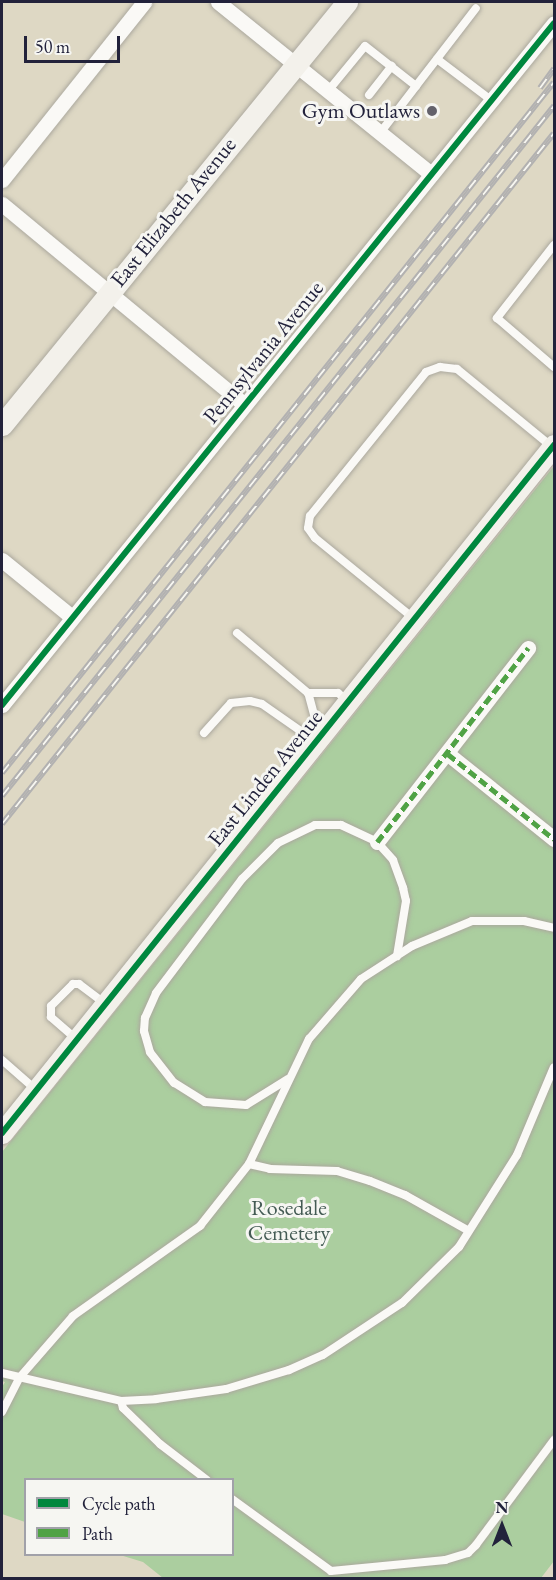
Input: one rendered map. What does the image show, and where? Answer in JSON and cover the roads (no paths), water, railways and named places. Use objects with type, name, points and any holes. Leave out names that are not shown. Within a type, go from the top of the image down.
[{"type":"street","points":[[2,180],[144,2]]},
{"type":"street","points":[[218,2],[431,174]]},
{"type":"street","name":"East Elizabeth Avenue","points":[[2,425],[347,2]]},
{"type":"street","name":"Pennsylvania Avenue","points":[[2,705],[243,404],[555,23]]},
{"type":"street","points":[[2,204],[243,404]]},
{"type":"street","name":"East Linden Avenue","points":[[2,1133],[553,446]]},
{"type":"street","points":[[2,560],[72,617]]},
{"type":"street","points":[[376,842],[448,754],[528,648]]},
{"type":"street","points":[[448,754],[555,839]]},
{"type":"lane","points":[[380,133],[476,8]]},
{"type":"lane","points":[[328,91],[365,46],[416,86]]},
{"type":"lane","points":[[437,59],[491,100]]},
{"type":"lane","points":[[369,95],[392,66]]},
{"type":"lane","points":[[555,245],[497,318],[555,367]]},
{"type":"lane","points":[[415,620],[315,538],[308,528],[310,516],[426,372],[440,367],[457,369],[553,446]]},
{"type":"lane","points":[[237,633],[308,693],[321,736]]},
{"type":"lane","points":[[308,693],[338,693],[349,702]]},
{"type":"lane","points":[[204,733],[231,703],[250,701],[262,704],[321,736]]},
{"type":"lane","points":[[290,1078],[246,1105],[205,1102],[174,1083],[150,1052],[145,1018],[162,984],[242,879],[278,843],[315,825],[341,825],[376,842],[393,860],[406,901],[397,956]]},
{"type":"lane","points":[[2,1412],[20,1377],[74,1316],[200,1226],[249,1164],[309,1040],[344,994],[397,956],[432,936],[472,921],[524,921],[555,928]]},
{"type":"lane","points":[[76,1040],[51,1017],[51,1006],[73,984],[79,984],[106,1004]]},
{"type":"lane","points":[[2,1060],[36,1090]]},
{"type":"lane","points":[[2,1373],[121,1401],[225,1389],[290,1370],[323,1354],[402,1303],[443,1266],[469,1231],[517,1155],[555,1067]]},
{"type":"lane","points":[[249,1164],[337,1171],[370,1181],[405,1195],[469,1231]]},
{"type":"lane","points":[[121,1401],[123,1408],[160,1444],[206,1478]]},
{"type":"lane","points":[[234,1500],[331,1571],[445,1560],[468,1553],[476,1545],[555,1440]]},
{"type":"railway","points":[[540,88],[554,69]]},
{"type":"railway","points":[[2,773],[554,82]]},
{"type":"railway","points":[[2,796],[554,106]]},
{"type":"railway","points":[[2,824],[554,133]]},
{"type":"place","name":"Gym Outlaws","points":[[432,111]]},
{"type":"park label","name":"Rosedale Cemetery","points":[[289,1220]]}]
